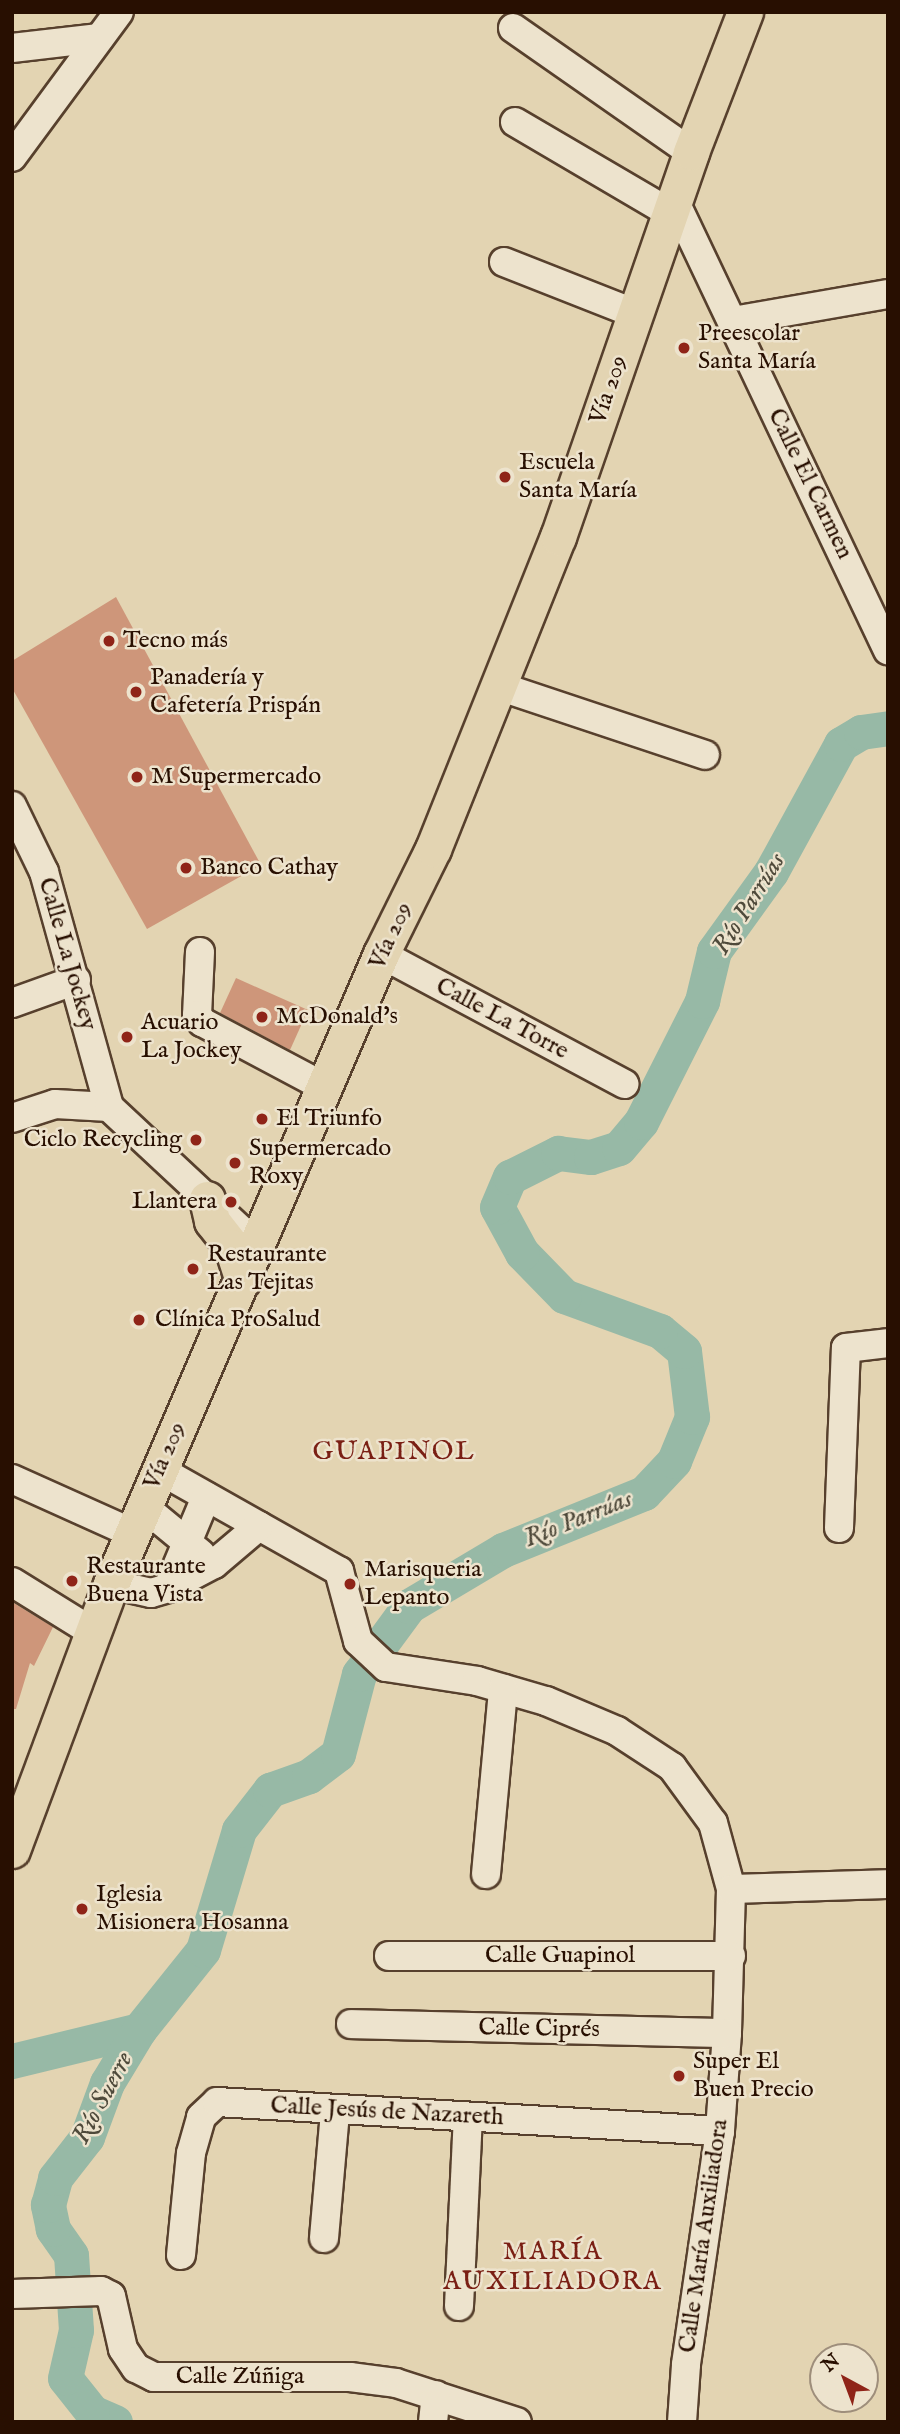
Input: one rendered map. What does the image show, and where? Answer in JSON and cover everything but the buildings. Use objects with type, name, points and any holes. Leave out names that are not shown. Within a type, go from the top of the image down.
[{"type":"main road","name":"Vía 209","points":[[12,1850],[91,1631],[137,1519],[258,1246],[381,954],[433,849],[558,537],[674,209],[691,152],[745,12]]},
{"type":"main road","points":[[207,1199],[212,1221],[232,1247],[243,1280]]},
{"type":"street","points":[[12,157],[119,12]]},
{"type":"street","points":[[513,28],[691,152]]},
{"type":"street","points":[[12,48],[99,38]]},
{"type":"street","points":[[515,122],[674,209]]},
{"type":"street","name":"Calle El Carmen","points":[[674,209],[733,321],[888,650]]},
{"type":"street","points":[[504,262],[636,314]]},
{"type":"street","points":[[733,321],[888,294]]},
{"type":"street","points":[[498,686],[705,755]]},
{"type":"street","name":"Calle La Jockey","points":[[12,806],[44,872],[109,1107]]},
{"type":"street","points":[[200,953],[197,1015],[202,1022],[326,1088]]},
{"type":"street","name":"Calle La Torre","points":[[381,954],[624,1084]]},
{"type":"street","points":[[12,1003],[76,981]]},
{"type":"street","points":[[12,1118],[55,1104],[109,1107],[258,1246]]},
{"type":"street","points":[[839,1528],[846,1348],[888,1343]]},
{"type":"street","name":"Calle María Auxiliadora","points":[[158,1469],[339,1571],[358,1641],[386,1667],[503,1689],[546,1701],[617,1731],[672,1767],[713,1823],[731,1889],[731,1956],[720,2131],[686,2365],[682,2422]]},
{"type":"street","points":[[12,1479],[137,1519],[189,1545],[214,1564]]},
{"type":"street","points":[[168,1588],[189,1545],[206,1497]]},
{"type":"street","points":[[110,1584],[151,1594],[168,1588],[214,1564],[259,1526]]},
{"type":"street","points":[[12,1582],[91,1631]]},
{"type":"street","points":[[486,1874],[503,1689]]},
{"type":"street","points":[[731,1889],[888,1884]]},
{"type":"street","name":"Calle Guapinol","points":[[390,1956],[731,1956]]},
{"type":"street","name":"Calle Ciprés","points":[[351,2024],[727,2033]]},
{"type":"street","name":"Calle Jesús de Nazareth","points":[[181,2255],[189,2164],[207,2107],[217,2102],[335,2111],[720,2131]]},
{"type":"street","points":[[324,2238],[335,2111]]},
{"type":"street","points":[[459,2306],[468,2117]]},
{"type":"street","name":"Calle Zúñiga","points":[[12,2294],[74,2290],[111,2297],[124,2349],[136,2368],[154,2377],[350,2377],[396,2382],[434,2408],[517,2422]]},
{"type":"waterway","name":"Río Parrúas","points":[[12,2061],[139,2030],[203,1950],[239,1830],[270,1790],[309,1776],[338,1754],[359,1674],[409,1606],[503,1550],[644,1493],[674,1461],[692,1417],[684,1351],[660,1331],[564,1296],[522,1253],[497,1207],[510,1177],[558,1153],[591,1157],[619,1148],[641,1122],[702,1001],[714,951],[771,872],[841,744],[861,732],[888,728]]},
{"type":"waterway","name":"Río Suerre","points":[[115,2422],[92,2412],[65,2378],[76,2330],[71,2255],[53,2229],[48,2205],[55,2178],[87,2137],[107,2083],[139,2030]]},
{"type":"place","name":"Preescolar Santa María","points":[[684,348]]},
{"type":"place","name":"Escuela Santa María","points":[[505,477]]},
{"type":"place","name":"Tecno más","points":[[109,641]]},
{"type":"place","name":"Panadería y Cafetería Prispán","points":[[136,692]]},
{"type":"place","name":"M Supermercado","points":[[137,777]]},
{"type":"place","name":"Banco Cathay","points":[[186,868]]},
{"type":"place","name":"McDonald's","points":[[262,1017]]},
{"type":"place","name":"Acuario La Jockey","points":[[127,1037]]},
{"type":"place","name":"El Triunfo","points":[[262,1119]]},
{"type":"place","name":"Ciclo Recycling","points":[[196,1140]]},
{"type":"place","name":"Supermercado Roxy","points":[[235,1163]]},
{"type":"place","name":"Llantera","points":[[231,1202]]},
{"type":"place","name":"Restaurante Las Tejitas","points":[[193,1269]]},
{"type":"place","name":"Clínica ProSalud","points":[[139,1320]]},
{"type":"place","name":"Restaurante Buena Vista","points":[[72,1581]]},
{"type":"place","name":"Marisqueria Lepanto","points":[[350,1584]]},
{"type":"place","name":"Iglesia Misionera Hosanna","points":[[82,1909]]},
{"type":"place","name":"Super El Buen Precio","points":[[679,2076]]},
{"type":"district","name":"GUAPINOL","points":[[394,1452]]},
{"type":"district","name":"MARÍA AUXILIADORA","points":[[553,2267]]}]
